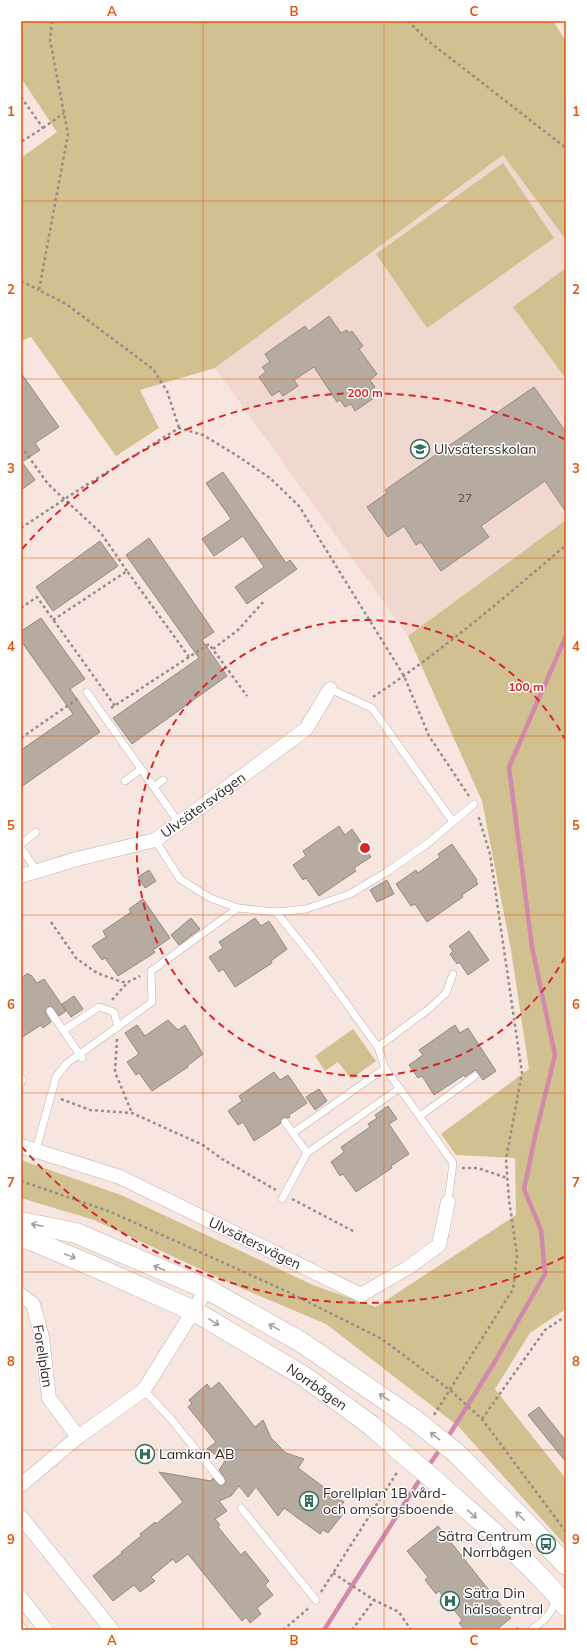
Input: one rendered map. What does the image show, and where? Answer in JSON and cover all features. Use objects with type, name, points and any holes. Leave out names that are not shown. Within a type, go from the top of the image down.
[{"type":"street","name":"Ulvsätersvägen","points":[[21,876],[155,840],[306,729],[330,689]]},
{"type":"street","name":"Ulvsätersvägen","points":[[21,1146],[120,1177],[361,1295],[409,1267],[439,1245],[448,1202]]},
{"type":"street","name":"Norrbågen","points":[[21,1222],[76,1233],[207,1289],[301,1342],[424,1419],[455,1452],[532,1528],[566,1565]]},
{"type":"street","name":"Norrbågen","points":[[21,1236],[194,1310],[305,1377],[372,1426],[400,1460],[432,1478],[502,1541],[561,1600]]},
{"type":"street","points":[[21,1485],[78,1437],[144,1390],[207,1289]]},
{"type":"street","name":"Forellplan","points":[[21,1295],[33,1304],[42,1336],[49,1398],[78,1437]]},
{"type":"street","points":[[21,1517],[112,1630]]},
{"type":"street","points":[[21,1598],[46,1630]]},
{"type":"lane","points":[[330,689],[372,708],[453,822]]},
{"type":"lane","points":[[87,692],[179,823]]},
{"type":"lane","points":[[125,781],[141,769]]},
{"type":"lane","points":[[154,787],[163,780]]},
{"type":"lane","points":[[155,840],[180,880],[210,898],[238,908],[276,912],[306,909],[350,894],[385,873],[427,844],[474,804]]},
{"type":"lane","points":[[21,844],[36,832]]},
{"type":"lane","points":[[21,848],[37,871]]},
{"type":"lane","points":[[36,1150],[56,1077],[66,1064],[81,1056],[152,1002],[151,971],[238,908]]},
{"type":"lane","points":[[276,912],[317,963],[378,1047],[385,1068],[453,1163],[448,1202]]},
{"type":"lane","points":[[378,1047],[430,1008],[446,993],[453,974]]},
{"type":"lane","points":[[64,1030],[99,1007],[114,1012],[118,1027]]},
{"type":"lane","points":[[50,1011],[81,1056]]},
{"type":"lane","points":[[293,1133],[385,1068]]},
{"type":"lane","points":[[420,1116],[475,1076]]},
{"type":"lane","points":[[21,1078],[21,1083]]},
{"type":"lane","points":[[283,1197],[307,1153],[400,1088]]},
{"type":"lane","points":[[285,1122],[307,1153]]},
{"type":"lane","points":[[144,1390],[171,1419],[221,1481]]},
{"type":"lane","points":[[241,1508],[316,1600]]},
{"type":"lane","points":[[531,1630],[547,1618],[561,1600]]},
{"type":"lane","points":[[21,1626],[24,1630]]},
{"type":"path","points":[[39,290],[68,134],[50,40],[52,21]]},
{"type":"path","points":[[408,21],[427,40],[566,148]]},
{"type":"path","points":[[21,97],[42,128]]},
{"type":"path","points":[[21,142],[64,113]]},
{"type":"path","points":[[21,281],[66,304],[153,368],[167,390],[179,428]]},
{"type":"path","points":[[21,528],[179,428],[203,435],[236,455],[270,478],[299,506],[404,676],[429,736],[474,804],[490,854],[522,1074],[506,1159],[509,1200],[517,1255],[513,1289],[450,1390],[424,1419]]},
{"type":"path","points":[[21,446],[48,484],[101,533],[189,657]]},
{"type":"path","points":[[363,704],[404,676],[523,582],[566,545]]},
{"type":"path","points":[[53,620],[127,571]]},
{"type":"path","points":[[21,608],[37,596],[115,706]]},
{"type":"path","points":[[213,649],[238,630],[265,600]]},
{"type":"path","points":[[103,714],[209,644],[247,696]]},
{"type":"path","points":[[21,738],[99,684]]},
{"type":"path","points":[[51,922],[76,958],[97,973],[122,982],[128,982]]},
{"type":"path","points":[[103,1008],[128,982],[151,971]]},
{"type":"path","points":[[118,1027],[115,1072],[132,1113]]},
{"type":"path","points":[[51,1096],[90,1110],[132,1113],[203,1145],[222,1159],[283,1197],[355,1232]]},
{"type":"path","points":[[461,1168],[478,1168],[507,1178]]},
{"type":"path","points":[[21,1181],[111,1212],[286,1291],[382,1339],[450,1390],[482,1419],[566,1532]]},
{"type":"path","points":[[482,1419],[545,1330],[566,1316]]},
{"type":"path","points":[[283,1630],[316,1600],[400,1460]]},
{"type":"path","points":[[333,1573],[374,1600],[399,1612],[411,1630]]},
{"type":"path","points":[[352,1630],[374,1600]]},
{"type":"shaded area","points":[[21,21],[553,21],[566,41],[566,240],[503,155],[215,368],[140,390],[159,428],[116,456],[31,337],[21,341],[21,158],[57,132],[21,78]]},
{"type":"shaded area","name":"Ulvsätersskolan","points":[[503,155],[566,240],[566,268],[513,307],[566,379],[566,520],[408,636],[215,368]]},
{"type":"shaded area","points":[[503,163],[554,238],[427,328],[376,254]]},
{"type":"shaded area","points":[[566,268],[566,379],[513,307]]},
{"type":"shaded area","points":[[566,520],[566,1309],[530,1333],[495,1389],[566,1479],[566,1546],[458,1426],[326,1324],[241,1288],[94,1220],[21,1198],[21,1160],[121,1195],[313,1285],[376,1307],[516,1215],[515,1158],[456,1155],[441,1134],[529,1069],[511,950],[482,801],[408,636]]},
{"type":"shaded area","points":[[353,1029],[376,1061],[351,1079],[338,1062],[325,1071],[315,1056]]},
{"type":"building","points":[[329,316],[341,333],[347,330],[349,333],[352,331],[363,346],[359,349],[377,374],[370,380],[375,387],[370,391],[374,398],[355,411],[351,404],[345,407],[340,400],[337,402],[314,367],[294,380],[298,386],[283,396],[279,391],[272,396],[259,377],[266,372],[262,367],[270,362],[265,354],[305,326],[309,331]]},
{"type":"building","points":[[21,373],[59,427],[35,443],[40,450],[22,462],[35,480],[21,490]]},
{"type":"building","points":[[534,387],[566,432],[566,512],[545,481],[481,526],[489,537],[441,571],[421,542],[416,545],[404,526],[388,537],[367,507],[387,493],[385,490]]},
{"type":"building","points":[[223,472],[286,563],[290,560],[297,569],[247,604],[235,587],[264,567],[243,536],[214,556],[202,539],[231,519],[206,483]]},
{"type":"building","points":[[149,538],[214,632],[202,640],[227,676],[132,744],[113,718],[199,658],[126,555]]},
{"type":"building","points":[[100,541],[118,566],[53,611],[36,587]]},
{"type":"building","points":[[41,618],[85,679],[70,689],[100,732],[21,787],[21,750],[73,714],[21,641],[21,631]]},
{"type":"building","points":[[339,826],[345,835],[352,829],[371,857],[354,868],[356,871],[319,896],[306,878],[303,880],[293,865],[306,856],[303,851]]},
{"type":"building","points":[[452,844],[477,880],[476,881],[478,884],[462,895],[463,897],[427,922],[415,904],[411,906],[396,884],[416,870],[418,873],[440,857],[438,854]]},
{"type":"building","points":[[149,870],[156,881],[145,888],[138,877]]},
{"type":"building","points":[[387,880],[394,894],[377,902],[370,890]]},
{"type":"building","points":[[143,899],[170,938],[153,950],[155,952],[154,953],[118,976],[105,958],[102,960],[92,946],[106,937],[103,931],[131,912],[129,909]]},
{"type":"building","points":[[191,918],[200,929],[179,945],[171,935]]},
{"type":"building","points":[[255,918],[261,926],[269,921],[287,949],[271,961],[272,963],[235,987],[223,969],[219,972],[209,957],[223,948],[219,942]]},
{"type":"building","points":[[469,931],[489,960],[468,975],[459,962],[457,964],[450,954],[453,951],[449,946]]},
{"type":"building","points":[[28,973],[37,983],[44,979],[66,1011],[59,1016],[52,1007],[48,1007],[45,1012],[51,1022],[43,1028],[41,1025],[21,1038],[21,978]]},
{"type":"building","points":[[74,996],[83,1009],[71,1017],[62,1004]]},
{"type":"building","points":[[168,1020],[178,1030],[185,1025],[203,1054],[187,1066],[188,1067],[152,1091],[139,1073],[136,1075],[127,1062],[139,1054],[125,1033],[137,1025],[145,1036]]},
{"type":"building","points":[[455,1025],[460,1033],[468,1028],[496,1071],[483,1080],[476,1070],[465,1077],[464,1075],[434,1095],[422,1076],[418,1078],[409,1065],[423,1055],[419,1050]]},
{"type":"building","points":[[274,1072],[280,1080],[288,1075],[307,1103],[289,1115],[290,1117],[282,1118],[280,1124],[254,1141],[243,1122],[238,1125],[228,1111],[242,1101],[239,1096]]},
{"type":"building","points":[[319,1089],[327,1101],[315,1110],[306,1097]]},
{"type":"building","points":[[388,1106],[397,1119],[389,1124],[409,1154],[391,1166],[392,1168],[356,1192],[343,1174],[340,1176],[331,1162],[344,1152],[341,1147],[370,1127],[368,1124],[377,1118],[375,1115]]},
{"type":"building","name":"Forellplan 1B vård- och omsorgsboende","points":[[219,1382],[255,1427],[263,1420],[271,1438],[286,1453],[304,1459],[298,1468],[344,1502],[338,1510],[343,1514],[328,1533],[323,1530],[320,1534],[284,1508],[278,1516],[256,1487],[248,1497],[239,1486],[231,1496],[219,1501],[227,1511],[215,1519],[220,1525],[218,1527],[241,1555],[245,1551],[269,1581],[265,1585],[273,1595],[257,1608],[261,1614],[250,1623],[246,1617],[242,1621],[188,1554],[176,1563],[173,1559],[151,1577],[155,1581],[140,1592],[134,1585],[113,1601],[93,1576],[122,1553],[121,1552],[141,1536],[140,1534],[155,1522],[156,1524],[183,1502],[159,1472],[211,1481],[213,1478],[220,1486],[225,1483],[225,1478],[219,1470],[225,1461],[207,1449],[216,1442],[188,1407],[192,1404],[189,1400],[207,1384],[211,1389]]},
{"type":"building","points":[[539,1407],[566,1441],[566,1462],[528,1415]]},
{"type":"building","points":[[438,1526],[511,1618],[496,1630],[465,1630],[459,1623],[462,1620],[439,1591],[436,1594],[425,1580],[428,1577],[407,1551]]},
{"type":"waterway","points":[[446,1440],[494,1363],[545,1274],[541,1230],[524,1189],[555,1055],[532,947],[509,767],[566,636]]},
{"type":"waterway","points":[[427,1468],[441,1448]]},
{"type":"waterway","points":[[324,1630],[422,1476]]},
{"type":"place","name":"Ulvsätersskolan","points":[[420,449]]},
{"type":"place","name":"Lamkan AB","points":[[145,1454]]},
{"type":"place","name":"Forellplan 1B vård- och omsorgsboende","points":[[309,1501]]},
{"type":"place","name":"Sätra Centrum Norrbågen","points":[[546,1544]]},
{"type":"place","name":"Sätra Din hälsocentral","points":[[450,1601]]}]
